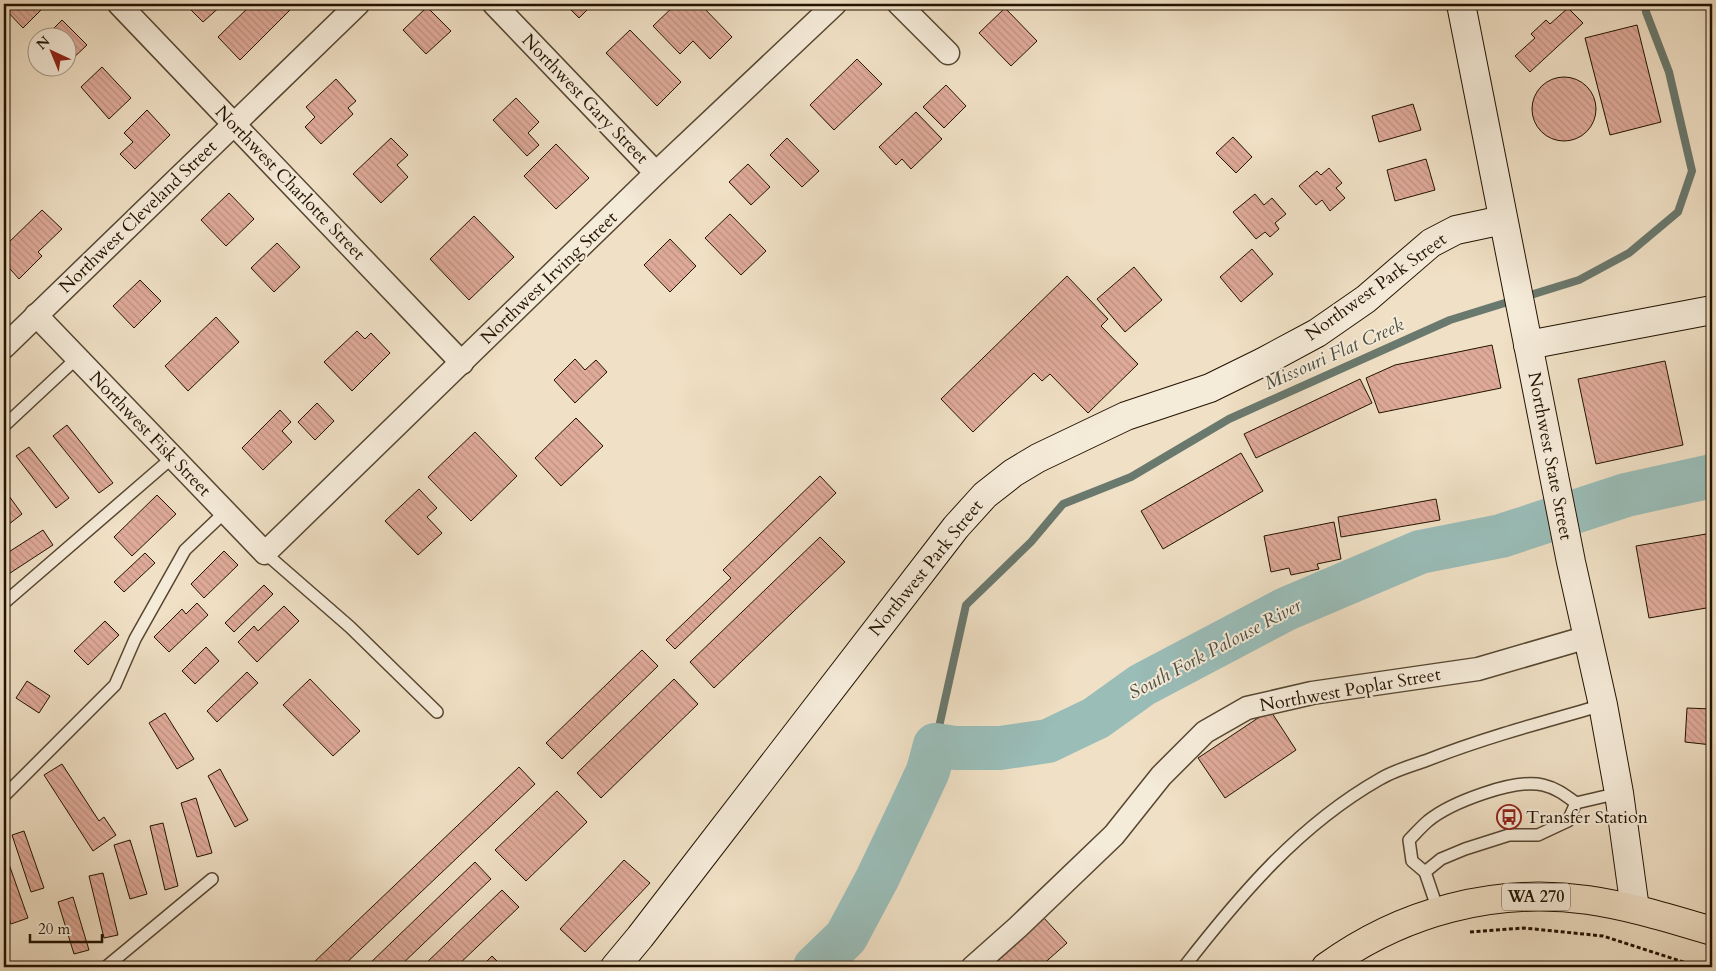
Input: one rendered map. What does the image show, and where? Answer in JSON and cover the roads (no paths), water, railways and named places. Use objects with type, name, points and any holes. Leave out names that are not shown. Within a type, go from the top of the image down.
[{"type":"main road","name":"WA 270","points":[[1326,967],[1370,939],[1438,910],[1492,899],[1542,897],[1587,900],[1635,909],[1712,931]]},
{"type":"street","name":"Northwest Charlotte Street","points":[[119,4],[462,363]]},
{"type":"street","name":"Northwest Cleveland Street","points":[[6,339],[36,315],[358,4]]},
{"type":"street","name":"Northwest Gary Street","points":[[494,4],[656,174]]},
{"type":"street","name":"Northwest Irving Street","points":[[265,553],[656,174],[835,4]]},
{"type":"street","points":[[899,4],[948,53]]},
{"type":"street","name":"Northwest State Street","points":[[1461,4],[1571,562],[1603,705],[1620,793],[1635,909]]},
{"type":"street","name":"Northwest Park Street","points":[[615,967],[925,566],[956,527],[985,496],[1013,473],[1038,458],[1126,416],[1210,388],[1317,333],[1366,299],[1431,243],[1456,230],[1503,220]]},
{"type":"street","points":[[1527,333],[1712,310]]},
{"type":"street","name":"Northwest Fisk Street","points":[[36,315],[265,553]]},
{"type":"street","name":"Northwest Poplar Street","points":[[973,967],[1018,927],[1114,835],[1161,776],[1204,732],[1247,708],[1312,693],[1478,669],[1588,637]]},
{"type":"lane","points":[[4,426],[77,358]]},
{"type":"lane","points":[[4,603],[173,457]]},
{"type":"lane","points":[[4,796],[115,685],[136,639],[185,550],[225,512]]},
{"type":"lane","points":[[265,553],[350,627],[437,712]]},
{"type":"lane","points":[[1184,967],[1212,930],[1267,867],[1317,821],[1381,778],[1466,744],[1603,705]]},
{"type":"lane","points":[[1438,910],[1426,872],[1412,861],[1409,840],[1428,821],[1455,804],[1514,786],[1541,784],[1558,790],[1576,803],[1620,793]]},
{"type":"lane","points":[[1426,872],[1442,859],[1465,848],[1509,835],[1538,835],[1568,821],[1576,803]]},
{"type":"lane","points":[[106,967],[212,879]]},
{"type":"waterway","name":"Missouri Flat Creek","points":[[935,745],[966,605],[1031,542],[1063,504],[1131,477],[1229,419],[1450,320],[1579,280],[1629,253],[1678,212],[1692,171],[1669,72],[1646,12],[1645,4]]},
{"type":"waterway","name":"South Fork Palouse River","points":[[815,967],[846,937],[877,879],[909,812],[928,771],[935,745],[956,748],[1000,748],[1048,741],[1096,718],[1142,685],[1286,609],[1420,552],[1501,536],[1626,495],[1712,476]]},
{"type":"place","name":"Transfer Station","points":[[1509,817]]}]
